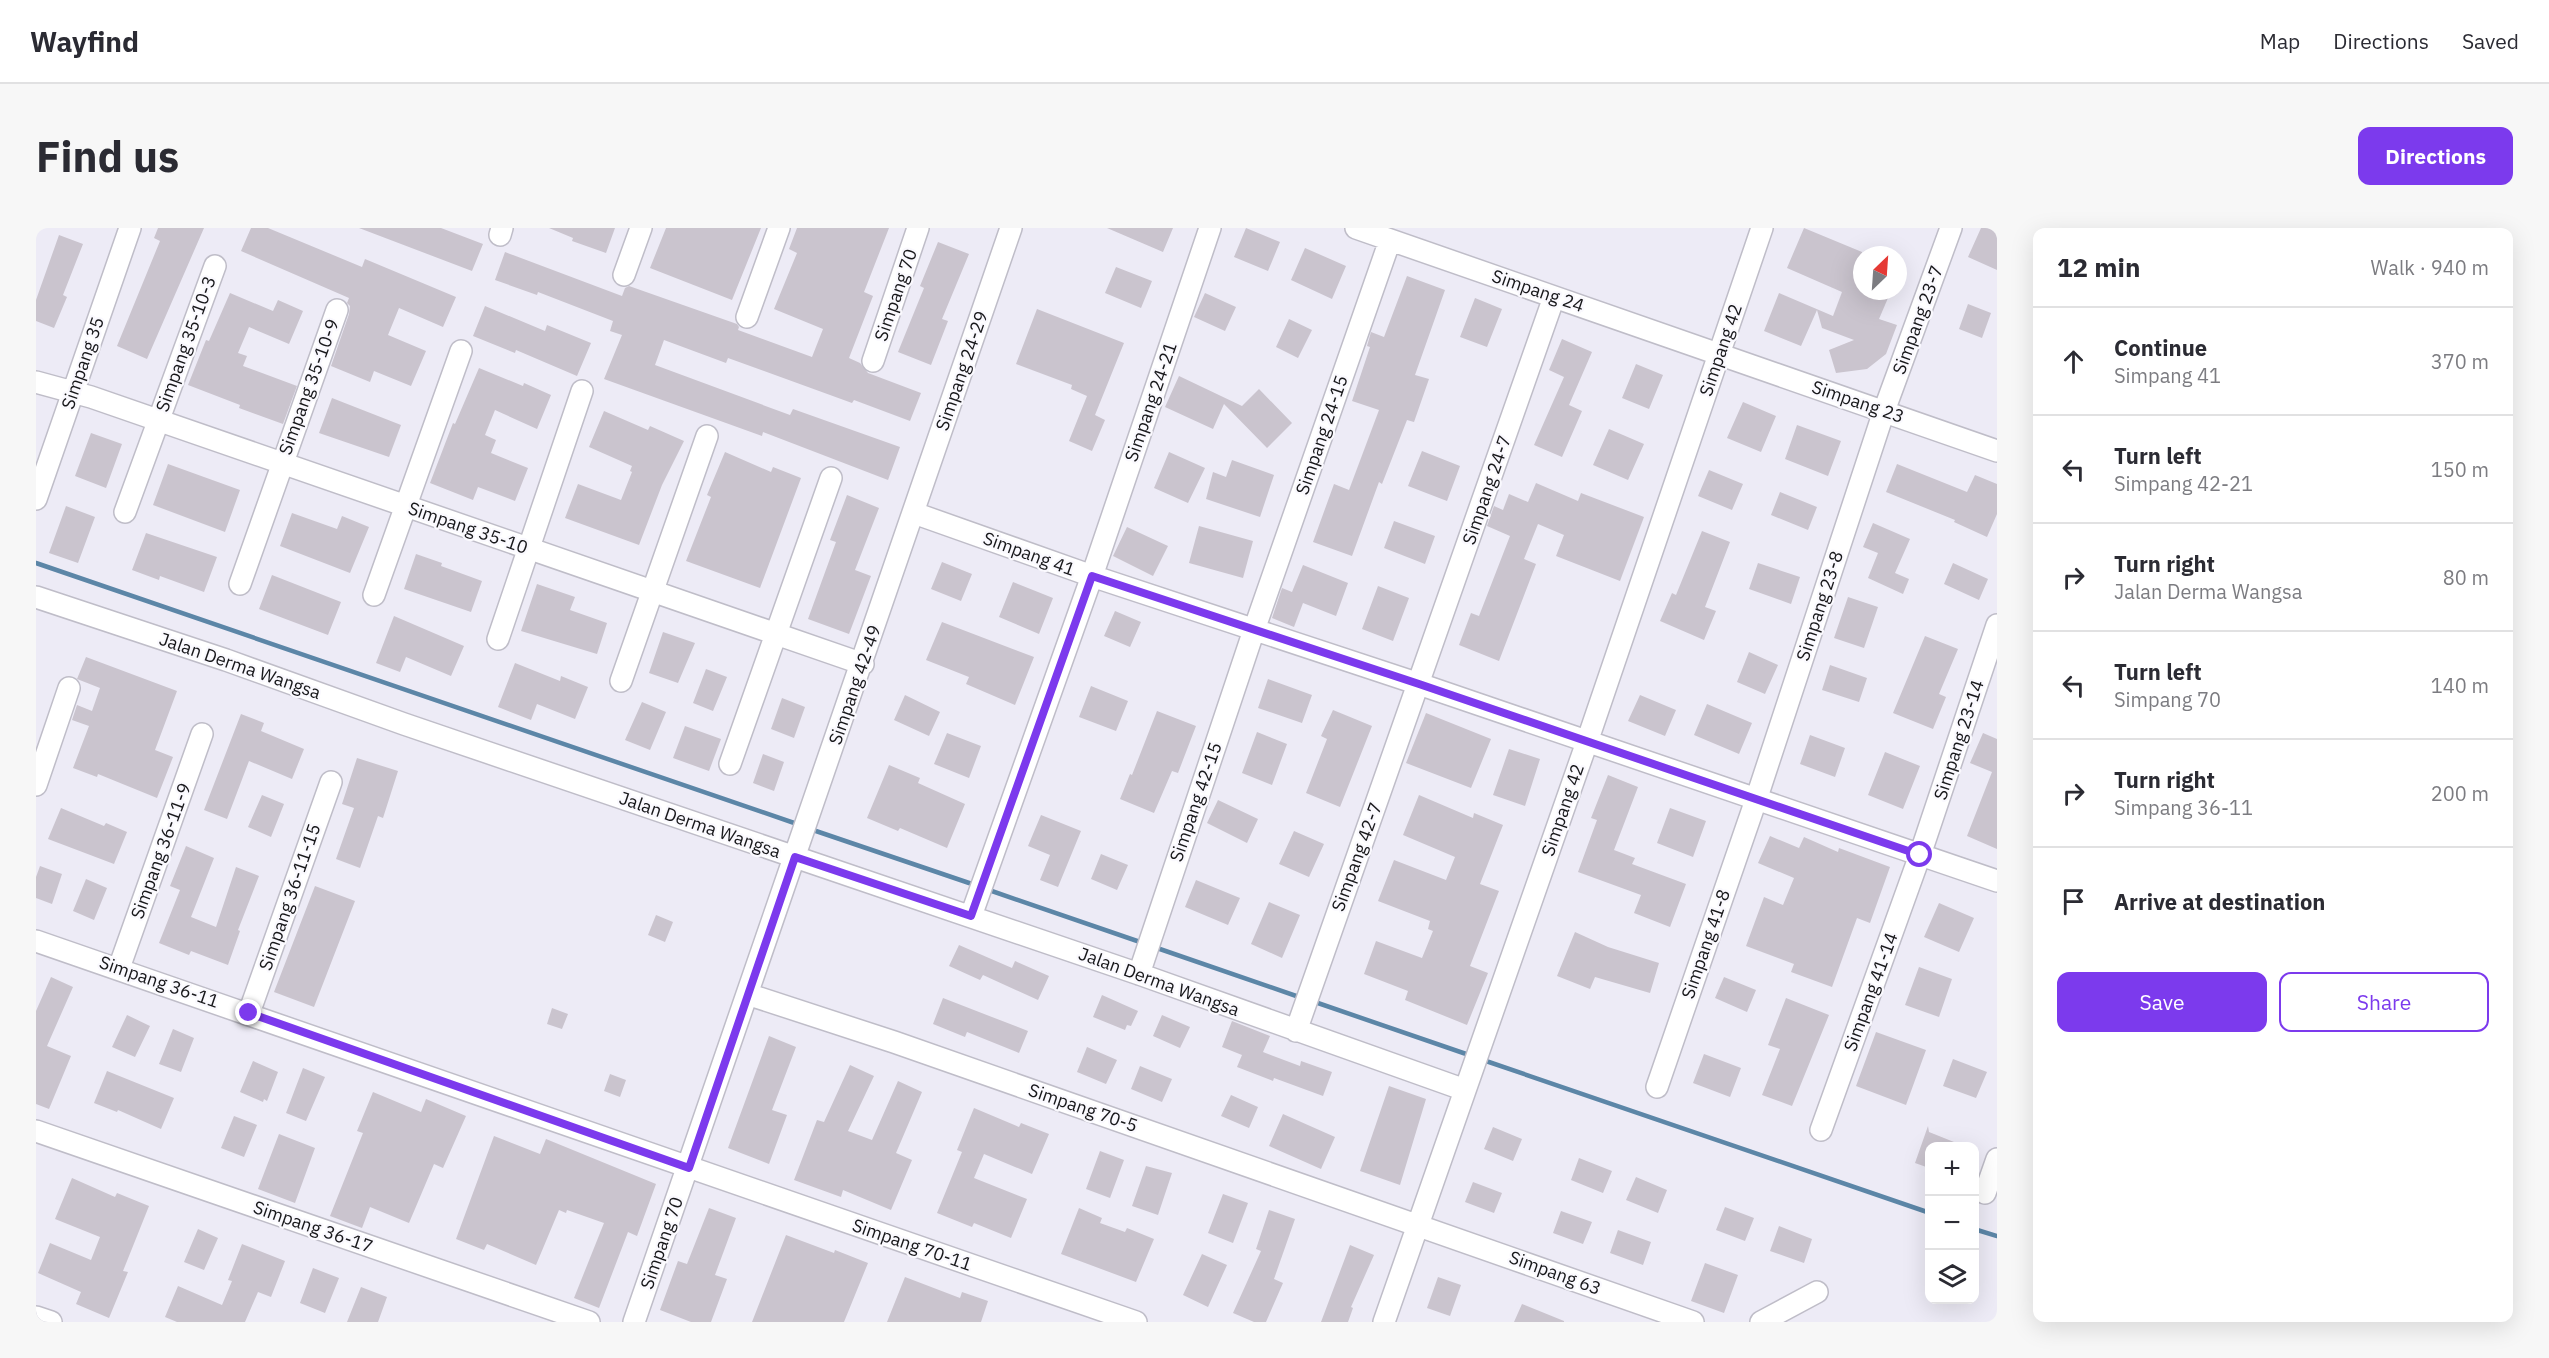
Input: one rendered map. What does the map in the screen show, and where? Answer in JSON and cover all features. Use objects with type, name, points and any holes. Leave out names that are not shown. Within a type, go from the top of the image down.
[{"type":"street","name":"Simpang 35","points":[[36,499],[130,228]]},
{"type":"street","points":[[624,275],[641,228]]},
{"type":"street","points":[[747,317],[779,228]]},
{"type":"street","name":"Simpang 70","points":[[873,361],[918,228]]},
{"type":"street","name":"Simpang 24-21","points":[[974,908],[1092,576],[1210,228]]},
{"type":"street","name":"Simpang 24","points":[[1356,228],[1719,354]]},
{"type":"street","name":"Simpang 42","points":[[1384,1322],[1587,742],[1762,228]]},
{"type":"street","name":"Simpang 23-7","points":[[1884,411],[1952,228]]},
{"type":"street","name":"Simpang 24-29","points":[[914,513],[1006,229]]},
{"type":"street","name":"Simpang 24-15","points":[[1254,630],[1390,240]]},
{"type":"street","name":"Simpang 35-10-3","points":[[125,512],[214,267]]},
{"type":"street","name":"Simpang 24-7","points":[[1419,684],[1554,297]]},
{"type":"street","name":"Simpang 35-10-9","points":[[240,584],[337,310]]},
{"type":"street","points":[[374,595],[461,351]]},
{"type":"street","name":"Simpang 23","points":[[1719,354],[1997,451]]},
{"type":"street","name":"Simpang 35-10","points":[[36,382],[158,421],[862,664]]},
{"type":"street","points":[[498,639],[582,391]]},
{"type":"street","name":"Simpang 23-8","points":[[1756,800],[1884,411]]},
{"type":"street","points":[[621,681],[706,436]]},
{"type":"street","points":[[730,764],[831,478]]},
{"type":"street","name":"Simpang 41","points":[[914,513],[1092,576],[1419,684],[1997,881]]},
{"type":"street","name":"Simpang 42-49","points":[[798,850],[914,513]]},
{"type":"street","name":"Jalan Derma Wangsa","points":[[36,597],[226,660],[415,728],[798,850],[1142,964],[1296,1031],[1465,1090]]},
{"type":"street","name":"Simpang 23-14","points":[[1920,855],[1997,626]]},
{"type":"street","name":"Simpang 42-15","points":[[1142,964],[1254,630]]},
{"type":"street","name":"Simpang 42-7","points":[[1296,1031],[1419,684]]},
{"type":"street","points":[[36,785],[69,688]]},
{"type":"street","name":"Simpang 36-11-9","points":[[119,968],[202,734]]},
{"type":"street","name":"Simpang 36-11-15","points":[[249,1013],[331,782]]},
{"type":"street","name":"Simpang 41-8","points":[[1657,1087],[1756,800]]},
{"type":"street","name":"Simpang 70","points":[[634,1322],[798,850]]},
{"type":"street","name":"Simpang 41-14","points":[[1821,1130],[1920,855]]},
{"type":"street","name":"Simpang 36-11","points":[[36,941],[249,1013],[689,1168]]},
{"type":"street","name":"Simpang 70-5","points":[[747,994],[894,1042],[1418,1224]]},
{"type":"street","name":"Simpang 36-17","points":[[36,1131],[589,1322]]},
{"type":"street","points":[[1985,1193],[1997,1159]]},
{"type":"street","name":"Simpang 70-11","points":[[689,1168],[1136,1322]]},
{"type":"street","name":"Simpang 63","points":[[1418,1224],[1693,1322]]},
{"type":"street","points":[[1761,1322],[1817,1292]]},
{"type":"street","points":[[36,1317],[51,1322]]},
{"type":"building","points":[[158,228],[204,228],[147,359],[117,346],[160,241],[154,238]]},
{"type":"building","points":[[251,228],[268,228],[362,267],[365,259],[456,297],[443,327],[399,308],[388,335],[426,351],[411,386],[374,371],[370,382],[331,366],[349,314],[350,306],[347,303],[349,298],[241,251]]},
{"type":"building","points":[[359,228],[441,228],[483,244],[472,271]]},
{"type":"building","points":[[549,228],[615,228],[606,253],[572,241],[573,238]]},
{"type":"building","points":[[666,228],[761,228],[732,300],[650,268]]},
{"type":"building","points":[[797,228],[889,228],[864,292],[873,296],[849,358],[860,363],[868,373],[921,393],[910,421],[854,400],[852,403],[728,358],[726,363],[664,340],[655,365],[790,415],[793,409],[900,447],[888,480],[763,432],[762,436],[604,379],[622,335],[610,331],[613,321],[538,292],[537,295],[495,280],[505,252],[622,296],[625,288],[629,286],[737,324],[738,330],[812,357],[823,329],[774,309],[797,253],[789,249]]},
{"type":"building","points":[[1107,228],[1173,228],[1163,252]]},
{"type":"building","points":[[1246,228],[1280,242],[1268,271],[1234,257]]},
{"type":"building","points":[[1804,228],[1853,248],[1853,300],[1887,300],[1879,319],[1897,325],[1886,354],[1867,369],[1836,373],[1829,350],[1854,340],[1822,328],[1817,310],[1801,346],[1764,331],[1779,293],[1833,316],[1842,292],[1787,268]]},
{"type":"building","points":[[1981,228],[1997,228],[1997,270],[1968,257]]},
{"type":"building","points":[[59,235],[83,244],[63,295],[67,297],[54,328],[36,321],[36,300]]},
{"type":"building","points":[[938,242],[969,254],[942,319],[948,321],[931,365],[898,352],[924,288],[920,286]]},
{"type":"building","points":[[1305,248],[1346,266],[1332,299],[1291,280]]},
{"type":"building","points":[[1116,267],[1152,281],[1141,308],[1105,293]]},
{"type":"building","points":[[1407,276],[1445,290],[1415,375],[1429,379],[1414,422],[1407,420],[1382,484],[1379,482],[1352,556],[1313,542],[1334,484],[1349,490],[1379,410],[1352,401],[1370,347],[1367,346],[1371,332],[1384,337]]},
{"type":"building","points":[[230,293],[273,311],[278,300],[303,311],[289,344],[249,327],[238,353],[247,356],[243,366],[297,386],[283,424],[239,408],[240,405],[188,385],[206,340],[209,341]]},
{"type":"building","points":[[1205,293],[1236,307],[1225,331],[1194,317]]},
{"type":"building","points":[[1475,298],[1502,309],[1487,347],[1460,337]]},
{"type":"building","points":[[1968,304],[1991,313],[1982,338],[1959,329]]},
{"type":"building","points":[[485,306],[545,331],[547,325],[591,343],[577,376],[516,350],[515,353],[473,336]]},
{"type":"building","points":[[1037,309],[1124,343],[1095,415],[1105,420],[1092,451],[1069,441],[1087,396],[1071,389],[1072,385],[1016,364]]},
{"type":"building","points":[[1289,319],[1312,330],[1298,358],[1276,347]]},
{"type":"building","points":[[1562,339],[1592,352],[1569,405],[1582,411],[1562,457],[1534,445],[1564,377],[1549,370]]},
{"type":"building","points":[[1636,364],[1663,375],[1649,409],[1622,398]]},
{"type":"building","points":[[479,368],[551,395],[537,429],[495,410],[485,435],[496,440],[491,453],[528,468],[515,501],[478,487],[473,500],[430,483],[453,423],[455,424]]},
{"type":"building","points":[[1179,376],[1242,406],[1259,389],[1292,423],[1267,448],[1224,404],[1213,429],[1165,407]]},
{"type":"building","points":[[332,398],[401,425],[389,457],[319,433]]},
{"type":"building","points":[[1743,402],[1776,416],[1761,452],[1727,438]]},
{"type":"building","points":[[604,411],[648,430],[650,426],[684,441],[662,485],[639,545],[565,518],[578,484],[621,500],[632,472],[630,471],[632,466],[589,447]]},
{"type":"building","points":[[1797,425],[1841,441],[1828,476],[1785,459]]},
{"type":"building","points":[[1609,429],[1644,444],[1628,480],[1593,465]]},
{"type":"building","points":[[91,433],[122,444],[106,488],[75,476]]},
{"type":"building","points":[[1422,451],[1460,466],[1447,501],[1408,486]]},
{"type":"building","points":[[725,452],[771,472],[773,467],[801,478],[760,588],[686,561],[711,497],[707,495]]},
{"type":"building","points":[[1169,452],[1205,468],[1188,503],[1154,488]]},
{"type":"building","points":[[1232,460],[1274,475],[1260,517],[1206,499],[1213,472],[1226,477]]},
{"type":"building","points":[[168,464],[240,490],[225,532],[153,505]]},
{"type":"building","points":[[1897,464],[1967,492],[1975,475],[1997,484],[1997,514],[1987,537],[1954,522],[1955,520],[1886,492]]},
{"type":"building","points":[[1709,470],[1743,484],[1732,510],[1698,496]]},
{"type":"building","points":[[1536,483],[1578,501],[1581,493],[1644,517],[1620,581],[1556,556],[1564,535],[1538,524],[1524,559],[1536,564],[1499,661],[1459,645],[1471,613],[1479,616],[1510,536],[1487,526],[1494,506],[1503,510],[1509,494],[1528,502]]},
{"type":"building","points":[[1780,492],[1817,507],[1808,530],[1771,515]]},
{"type":"building","points":[[847,495],[879,508],[855,570],[871,576],[849,634],[808,619],[836,542],[830,540]]},
{"type":"building","points":[[66,506],[95,517],[78,563],[49,553]]},
{"type":"building","points":[[292,513],[337,529],[342,516],[369,527],[350,573],[280,546]]},
{"type":"building","points":[[1394,521],[1435,536],[1425,564],[1384,548]]},
{"type":"building","points":[[1873,523],[1910,539],[1895,573],[1909,579],[1903,594],[1868,578],[1878,553],[1863,547]]},
{"type":"building","points":[[1199,526],[1253,541],[1243,578],[1189,563]]},
{"type":"building","points":[[1127,527],[1168,546],[1153,576],[1113,556]]},
{"type":"building","points":[[1702,531],[1730,542],[1705,607],[1716,611],[1704,640],[1660,621],[1672,593],[1676,595]]},
{"type":"building","points":[[146,533],[217,557],[204,592],[160,576],[159,580],[132,570]]},
{"type":"building","points":[[416,554],[482,581],[471,612],[404,589]]},
{"type":"building","points":[[942,562],[972,574],[961,601],[931,589]]},
{"type":"building","points":[[1758,563],[1800,577],[1791,604],[1749,589]]},
{"type":"building","points":[[1953,563],[1988,579],[1979,600],[1944,584]]},
{"type":"building","points":[[1303,565],[1348,583],[1336,616],[1303,603],[1294,627],[1272,618],[1282,588],[1292,592]]},
{"type":"building","points":[[272,575],[341,602],[328,635],[259,609]]},
{"type":"building","points":[[1013,582],[1053,598],[1039,634],[999,617]]},
{"type":"building","points":[[537,584],[575,597],[570,610],[607,623],[597,654],[521,631]]},
{"type":"building","points":[[1378,586],[1409,598],[1393,641],[1362,629]]},
{"type":"building","points":[[1848,597],[1878,607],[1864,648],[1834,638]]},
{"type":"building","points":[[1115,611],[1141,622],[1130,647],[1104,636]]},
{"type":"building","points":[[394,616],[464,646],[451,676],[406,657],[400,672],[376,663]]},
{"type":"building","points":[[942,622],[1034,657],[1015,705],[966,684],[969,677],[926,660]]},
{"type":"building","points":[[663,632],[695,643],[678,683],[649,673]]},
{"type":"building","points":[[1925,636],[1958,649],[1939,694],[1946,697],[1933,729],[1893,713]]},
{"type":"building","points":[[1749,652],[1778,665],[1765,694],[1737,682]]},
{"type":"building","points":[[86,657],[177,691],[155,750],[173,757],[157,798],[98,774],[97,777],[73,768],[89,726],[72,720],[77,705],[92,711],[100,688],[77,679]]},
{"type":"building","points":[[515,663],[560,681],[561,676],[588,687],[575,719],[537,704],[531,720],[498,707]]},
{"type":"building","points":[[1830,665],[1867,678],[1859,702],[1822,690]]},
{"type":"building","points":[[706,669],[727,677],[713,711],[693,703]]},
{"type":"building","points":[[1268,679],[1312,695],[1302,723],[1258,708]]},
{"type":"building","points":[[1091,686],[1128,701],[1116,731],[1079,717]]},
{"type":"building","points":[[905,695],[940,712],[929,736],[894,720]]},
{"type":"building","points":[[1640,695],[1676,710],[1665,736],[1628,721]]},
{"type":"building","points":[[782,698],[805,707],[794,738],[771,729]]},
{"type":"building","points":[[642,702],[666,712],[650,750],[625,740]]},
{"type":"building","points":[[1707,704],[1752,723],[1739,754],[1694,735]]},
{"type":"building","points":[[1333,710],[1372,726],[1340,807],[1306,793],[1327,739],[1321,736]]},
{"type":"building","points":[[1157,711],[1196,726],[1178,773],[1172,771],[1154,813],[1120,799]]},
{"type":"building","points":[[1426,713],[1491,739],[1471,788],[1406,763]]},
{"type":"building","points":[[241,714],[264,723],[261,731],[304,749],[292,779],[249,761],[227,819],[204,810]]},
{"type":"building","points":[[685,726],[721,739],[709,771],[673,758]]},
{"type":"building","points":[[1257,732],[1287,744],[1272,785],[1242,773]]},
{"type":"building","points":[[947,733],[981,746],[969,778],[934,764]]},
{"type":"building","points":[[1983,733],[1997,739],[1997,849],[1967,836],[1992,772],[1970,763]]},
{"type":"building","points":[[1810,735],[1845,748],[1835,777],[1800,764]]},
{"type":"building","points":[[1509,749],[1540,759],[1525,806],[1493,795]]},
{"type":"building","points":[[1885,752],[1920,766],[1903,809],[1868,795]]},
{"type":"building","points":[[763,754],[784,762],[774,791],[753,783]]},
{"type":"building","points":[[357,758],[398,771],[383,818],[378,816],[360,868],[336,859],[354,808],[342,804]]},
{"type":"building","points":[[889,765],[920,778],[918,783],[965,804],[947,848],[900,828],[898,831],[867,818]]},
{"type":"building","points":[[1608,775],[1638,787],[1614,850],[1635,858],[1632,864],[1686,884],[1670,927],[1634,913],[1641,895],[1578,872],[1597,820],[1591,818]]},
{"type":"building","points":[[262,795],[284,804],[271,837],[248,827]]},
{"type":"building","points":[[1419,795],[1473,818],[1474,813],[1503,825],[1480,884],[1499,891],[1470,966],[1488,973],[1467,1025],[1405,1000],[1408,991],[1364,974],[1376,941],[1422,958],[1433,931],[1428,929],[1430,921],[1378,901],[1394,860],[1446,880],[1455,857],[1403,835]]},
{"type":"building","points":[[1218,800],[1258,819],[1247,843],[1207,823]]},
{"type":"building","points":[[61,808],[104,826],[106,823],[127,832],[114,864],[48,839]]},
{"type":"building","points":[[1670,808],[1706,821],[1693,857],[1657,843]]},
{"type":"building","points":[[1041,815],[1081,831],[1058,887],[1040,880],[1050,855],[1028,846]]},
{"type":"building","points":[[1294,831],[1324,844],[1309,877],[1279,864]]},
{"type":"building","points":[[1770,836],[1799,848],[1804,837],[1838,852],[1839,848],[1890,867],[1870,923],[1857,918],[1832,987],[1791,972],[1794,964],[1746,946],[1764,897],[1783,905],[1794,878],[1758,863]]},
{"type":"building","points":[[186,846],[214,858],[191,917],[216,927],[236,867],[259,876],[238,930],[240,931],[228,965],[191,951],[189,955],[159,943],[180,890],[170,886]]},
{"type":"building","points":[[1101,854],[1128,865],[1117,890],[1091,879]]},
{"type":"building","points":[[40,866],[62,874],[52,904],[36,898],[36,877]]},
{"type":"building","points":[[86,879],[107,888],[94,920],[73,911]]},
{"type":"building","points":[[1196,880],[1240,898],[1228,925],[1185,907]]},
{"type":"building","points":[[315,886],[355,901],[314,1007],[274,992]]},
{"type":"building","points":[[1269,902],[1300,915],[1282,958],[1251,944]]},
{"type":"building","points":[[1939,903],[1974,918],[1959,952],[1924,937]]},
{"type":"building","points":[[656,915],[673,922],[665,942],[648,935]]},
{"type":"building","points":[[1575,932],[1608,947],[1659,963],[1650,993],[1595,977],[1590,989],[1557,976]]},
{"type":"building","points":[[959,945],[1012,968],[1015,961],[1049,976],[1038,1000],[983,975],[980,980],[949,966]]},
{"type":"building","points":[[1919,967],[1952,979],[1939,1017],[1905,1005]]},
{"type":"building","points":[[51,977],[73,987],[47,1046],[71,1056],[49,1109],[36,1104],[36,1011]]},
{"type":"building","points":[[1724,977],[1756,990],[1747,1012],[1715,998]]},
{"type":"building","points":[[1102,995],[1138,1011],[1131,1026],[1127,1025],[1125,1030],[1093,1017]]},
{"type":"building","points":[[943,998],[1028,1031],[1019,1053],[967,1032],[965,1037],[933,1024]]},
{"type":"building","points":[[1786,998],[1829,1015],[1792,1106],[1762,1095],[1780,1049],[1768,1045]]},
{"type":"building","points":[[552,1008],[568,1014],[562,1029],[547,1024]]},
{"type":"building","points":[[127,1015],[150,1026],[135,1057],[112,1047]]},
{"type":"building","points":[[1162,1015],[1190,1027],[1180,1048],[1153,1036]]},
{"type":"building","points":[[1232,1021],[1270,1036],[1263,1052],[1300,1066],[1301,1061],[1332,1072],[1323,1096],[1237,1067],[1242,1055],[1222,1047]]},
{"type":"building","points":[[173,1029],[194,1038],[181,1072],[159,1064]]},
{"type":"building","points":[[1876,1032],[1926,1050],[1906,1105],[1856,1086]]},
{"type":"building","points":[[769,1036],[796,1047],[772,1110],[787,1115],[769,1164],[728,1148]]},
{"type":"building","points":[[1087,1047],[1117,1060],[1106,1084],[1077,1072]]},
{"type":"building","points":[[1704,1054],[1741,1068],[1730,1097],[1693,1083]]},
{"type":"building","points":[[1953,1059],[1987,1072],[1976,1098],[1943,1086]]},
{"type":"building","points":[[253,1061],[278,1072],[267,1101],[264,1099],[263,1102],[240,1092]]},
{"type":"building","points":[[850,1065],[874,1076],[848,1131],[872,1140],[898,1081],[922,1092],[896,1153],[912,1160],[891,1210],[843,1190],[841,1197],[794,1180],[817,1120],[824,1122]]},
{"type":"building","points":[[1140,1066],[1172,1079],[1162,1102],[1131,1089]]},
{"type":"building","points":[[303,1068],[325,1077],[306,1121],[286,1113]]},
{"type":"building","points":[[107,1071],[174,1098],[161,1129],[118,1110],[117,1112],[94,1103]]},
{"type":"building","points":[[610,1074],[626,1080],[620,1097],[604,1091]]},
{"type":"building","points":[[1389,1086],[1426,1099],[1400,1185],[1360,1171]]},
{"type":"building","points":[[373,1092],[421,1112],[426,1099],[466,1116],[443,1168],[434,1164],[409,1223],[370,1207],[362,1228],[330,1216],[363,1133],[357,1131]]},
{"type":"building","points":[[1231,1095],[1258,1107],[1249,1128],[1221,1116]]},
{"type":"building","points":[[974,1108],[1019,1127],[1021,1123],[1049,1134],[1032,1174],[984,1154],[974,1178],[1027,1199],[1011,1238],[974,1223],[972,1227],[937,1213],[962,1152],[957,1150]]},
{"type":"building","points":[[1283,1114],[1335,1137],[1321,1169],[1269,1146]]},
{"type":"building","points":[[234,1116],[257,1125],[244,1157],[221,1148]]},
{"type":"building","points":[[1928,1126],[1929,1132],[1954,1142],[1925,1142],[1925,1167],[1915,1163]]},
{"type":"building","points":[[1493,1127],[1522,1139],[1513,1161],[1484,1149]]},
{"type":"building","points":[[279,1134],[315,1148],[295,1203],[258,1189]]},
{"type":"building","points":[[494,1136],[540,1154],[546,1139],[656,1184],[637,1236],[628,1232],[599,1308],[574,1298],[604,1223],[567,1210],[566,1213],[559,1210],[536,1265],[487,1244],[484,1250],[456,1239]]},
{"type":"building","points":[[1100,1151],[1124,1160],[1110,1198],[1086,1189]]},
{"type":"building","points":[[1579,1158],[1612,1171],[1603,1193],[1571,1180]]},
{"type":"building","points":[[1146,1166],[1172,1173],[1158,1215],[1132,1206]]},
{"type":"building","points":[[1636,1177],[1667,1190],[1658,1213],[1626,1200]]},
{"type":"building","points":[[72,1178],[115,1197],[117,1193],[149,1206],[123,1271],[128,1272],[109,1318],[76,1304],[81,1292],[38,1273],[50,1243],[91,1260],[100,1237],[55,1219]]},
{"type":"building","points":[[1473,1182],[1502,1193],[1494,1213],[1465,1202]]},
{"type":"building","points":[[1223,1194],[1248,1203],[1233,1243],[1208,1233]]},
{"type":"building","points":[[1725,1207],[1754,1218],[1745,1241],[1716,1230]]},
{"type":"building","points":[[709,1208],[736,1218],[715,1275],[727,1279],[711,1322],[691,1322],[660,1310],[678,1261],[687,1264]]},
{"type":"building","points":[[1079,1208],[1102,1218],[1100,1223],[1125,1232],[1127,1228],[1154,1239],[1136,1282],[1061,1254]]},
{"type":"building","points":[[1269,1210],[1295,1219],[1274,1279],[1283,1283],[1266,1322],[1254,1322],[1233,1313],[1261,1251],[1256,1249]]},
{"type":"building","points":[[1561,1211],[1592,1222],[1583,1244],[1553,1233]]},
{"type":"building","points":[[1779,1226],[1812,1239],[1804,1263],[1770,1251]]},
{"type":"building","points":[[198,1229],[218,1238],[204,1270],[184,1262]]},
{"type":"building","points":[[1618,1230],[1651,1242],[1643,1265],[1610,1253]]},
{"type":"building","points":[[786,1235],[868,1263],[844,1322],[752,1322]]},
{"type":"building","points":[[242,1244],[285,1261],[271,1297],[258,1292],[245,1322],[177,1322],[165,1317],[178,1286],[222,1305],[232,1281],[228,1280]]},
{"type":"building","points":[[1350,1245],[1374,1255],[1351,1307],[1353,1308],[1348,1322],[1321,1322]]},
{"type":"building","points":[[1202,1254],[1227,1265],[1208,1307],[1183,1295]]},
{"type":"building","points":[[1705,1263],[1738,1275],[1724,1313],[1691,1301]]},
{"type":"building","points":[[313,1268],[339,1278],[325,1313],[300,1303]]},
{"type":"building","points":[[905,1277],[960,1298],[962,1292],[988,1301],[981,1322],[887,1322]]},
{"type":"building","points":[[1438,1277],[1461,1285],[1450,1316],[1427,1308]]},
{"type":"building","points":[[361,1287],[387,1297],[378,1322],[347,1322]]},
{"type":"building","points":[[1522,1304],[1564,1321],[1564,1322],[1514,1322]]},
{"type":"waterway","points":[[36,563],[800,825]]},
{"type":"waterway","points":[[810,829],[975,885]]},
{"type":"waterway","points":[[986,889],[1143,943]]},
{"type":"waterway","points":[[1154,947],[1302,998]]},
{"type":"waterway","points":[[1312,1001],[1472,1056]]},
{"type":"waterway","points":[[1483,1060],[1925,1211]]},
{"type":"waterway","points":[[1979,1231],[1997,1236]]},
{"type":"route","points":[[249,1013],[689,1168],[795,857],[971,916],[1092,576],[1419,684],[1920,855]]}]
